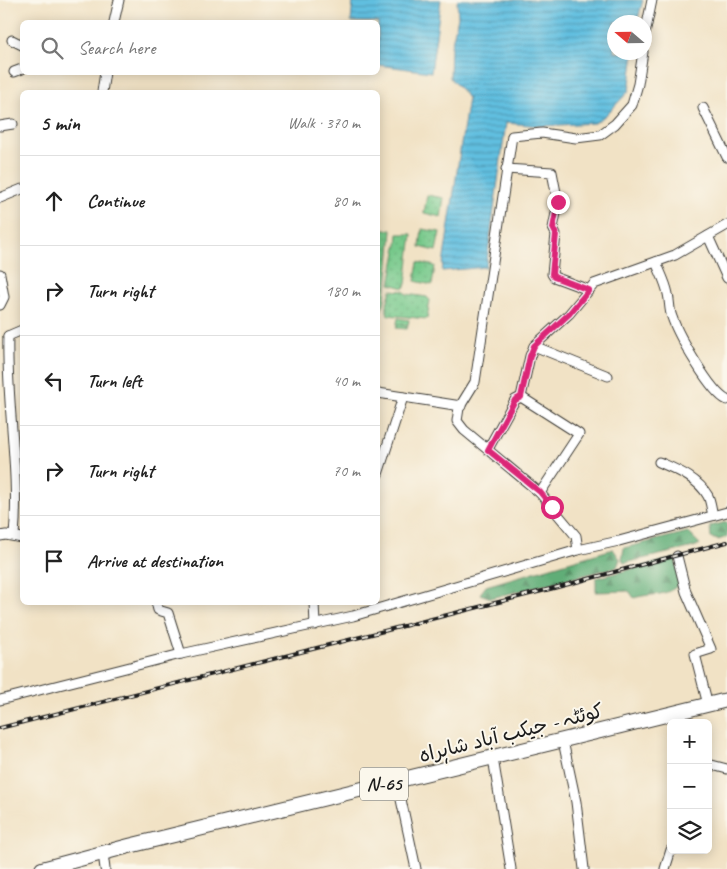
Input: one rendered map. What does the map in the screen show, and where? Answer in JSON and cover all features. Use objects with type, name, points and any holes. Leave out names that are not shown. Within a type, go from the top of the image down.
[{"type":"highway","name":"کوئٹہ - جیکب آباد شاہراہ","points":[[42,869],[727,700]]},
{"type":"street","points":[[114,20],[117,0]]},
{"type":"street","points":[[649,15],[652,0]]},
{"type":"street","points":[[12,40],[20,44]]},
{"type":"street","points":[[578,550],[576,536],[540,492],[464,430],[457,421],[461,406],[475,382],[512,136],[542,133],[576,138],[600,135],[615,124],[632,105],[638,84],[641,60]]},
{"type":"street","points":[[102,90],[105,75]]},
{"type":"street","points":[[703,108],[727,156]]},
{"type":"street","points":[[0,126],[12,124]]},
{"type":"street","points":[[506,169],[552,172],[558,202],[553,228],[556,234],[552,274],[554,277],[589,290]]},
{"type":"street","points":[[0,198],[20,190]]},
{"type":"street","points":[[521,397],[534,346],[569,314],[594,284],[675,255],[727,225]]},
{"type":"street","points":[[708,236],[727,276]]},
{"type":"street","points":[[656,262],[668,294],[671,316],[683,341],[704,375],[722,398],[727,400]]},
{"type":"street","points":[[0,274],[4,297],[0,304]]},
{"type":"street","points":[[0,536],[18,537],[11,403],[4,333],[20,330]]},
{"type":"street","points":[[534,346],[608,376]]},
{"type":"street","points":[[380,393],[461,406]]},
{"type":"street","points":[[380,468],[403,397]]},
{"type":"street","points":[[488,450],[515,400],[521,397]]},
{"type":"street","points":[[521,397],[578,434],[540,492]]},
{"type":"street","points":[[659,462],[680,471],[696,481],[708,496],[713,516]]},
{"type":"street","points":[[380,604],[727,512]]},
{"type":"street","points":[[677,556],[686,592],[711,649],[695,654],[708,705]]},
{"type":"street","points":[[157,605],[158,610],[168,613],[181,654]]},
{"type":"street","points":[[314,605],[315,625]]},
{"type":"street","points":[[0,700],[181,654],[315,625],[372,606]]},
{"type":"street","points":[[563,741],[576,802],[584,869]]},
{"type":"street","points":[[493,758],[510,869]]},
{"type":"street","points":[[712,765],[727,769]]},
{"type":"street","points":[[397,781],[416,869]]},
{"type":"street","points":[[102,853],[105,869]]},
{"type":"street","points":[[665,869],[670,854]]},
{"type":"green space","points":[[427,195],[444,198],[441,217],[424,213]]},
{"type":"green space","points":[[422,229],[440,232],[436,251],[420,247]]},
{"type":"green space","points":[[380,230],[392,230],[387,286],[380,284]]},
{"type":"green space","points":[[398,234],[412,234],[404,288],[390,284]]},
{"type":"green space","points":[[418,262],[435,266],[432,285],[415,281]]},
{"type":"green space","points":[[380,286],[386,287],[380,312]]},
{"type":"green space","points":[[391,290],[427,297],[430,300],[427,319],[388,315],[386,307]]},
{"type":"green space","points":[[398,318],[409,320],[408,325],[398,324],[408,327],[407,329],[396,328]]},
{"type":"green space","points":[[727,522],[727,537],[718,540],[711,538],[710,526]]},
{"type":"green space","points":[[688,532],[700,544],[624,563],[622,559],[624,548]]},
{"type":"green space","points":[[613,549],[620,559],[617,567],[491,598],[480,594],[486,586]]},
{"type":"green space","points":[[675,558],[681,583],[669,591],[634,598],[629,591],[596,592],[596,578]]},
{"type":"water","points":[[353,0],[441,0],[431,72],[380,65],[380,20],[351,20]]},
{"type":"water","points":[[457,0],[643,0],[639,15],[607,15],[607,60],[633,60],[629,91],[607,114],[595,123],[541,126],[506,123],[486,267],[442,271],[468,98],[450,78],[451,47],[458,17]]},
{"type":"railway","points":[[0,728],[554,588],[727,542]]},
{"type":"route","points":[[552,507],[540,492],[488,450],[515,400],[521,397],[534,346],[569,314],[589,290],[554,277],[552,274],[556,234],[553,228],[558,202]]}]
